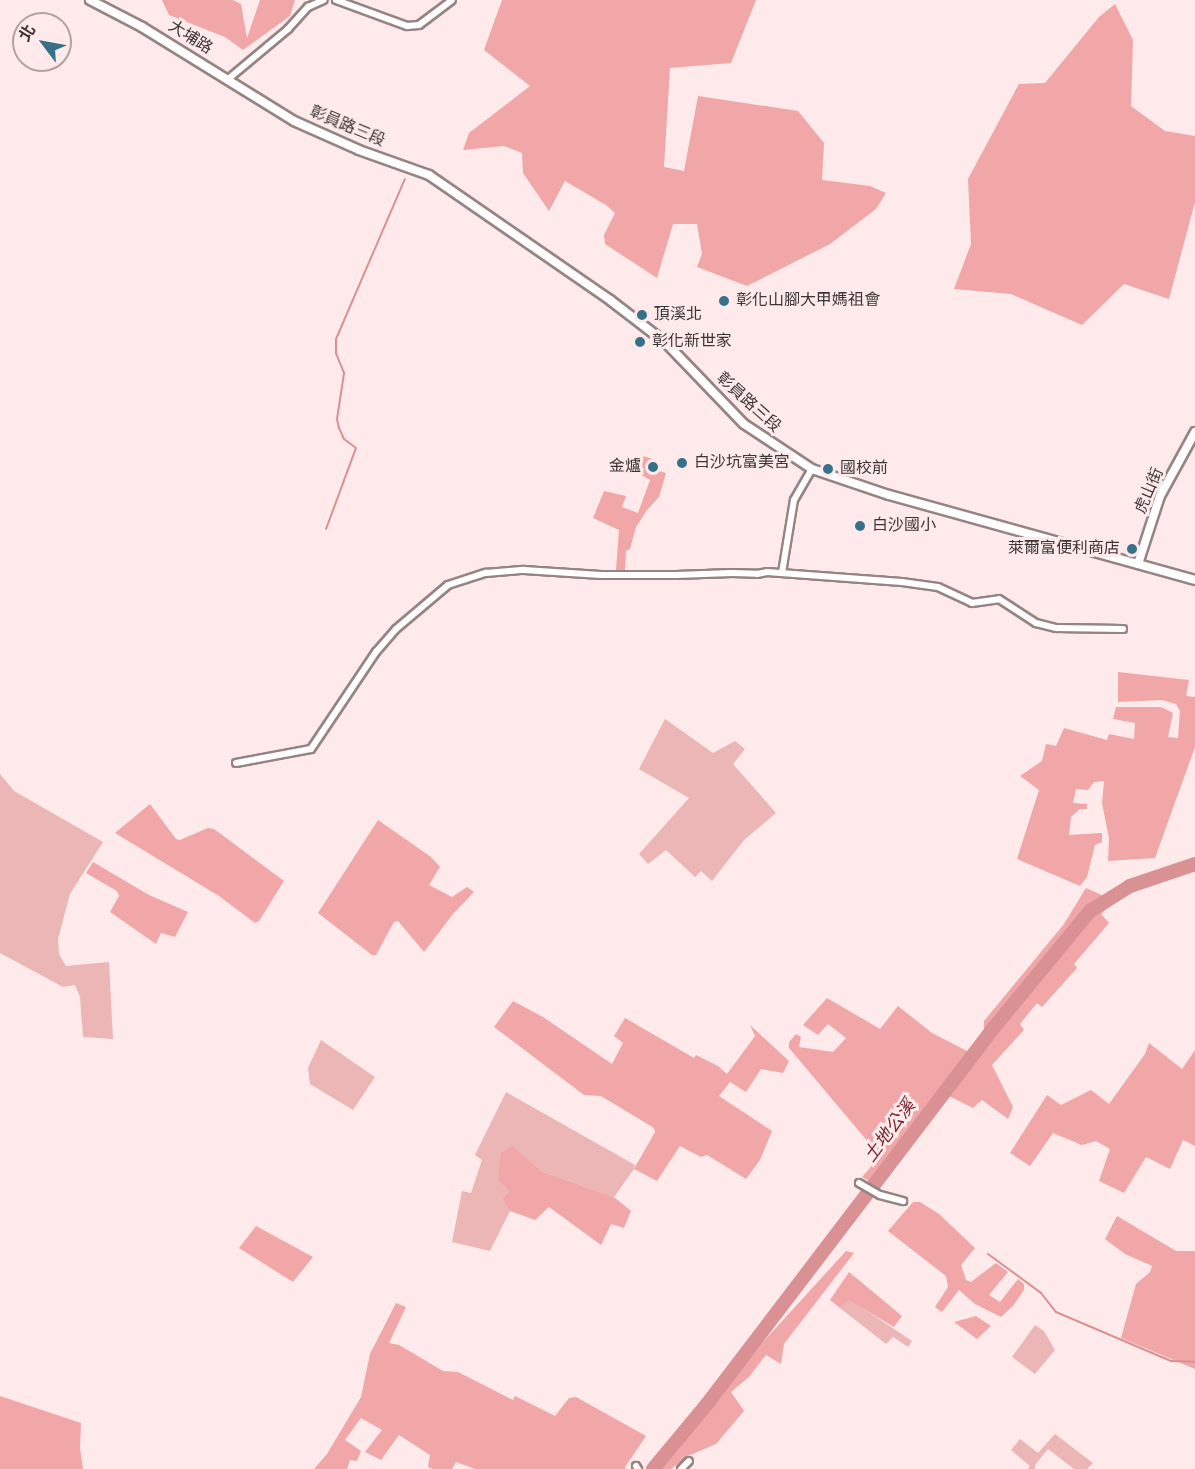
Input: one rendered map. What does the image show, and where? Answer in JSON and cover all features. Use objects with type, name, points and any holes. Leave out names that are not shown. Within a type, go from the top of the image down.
[{"type":"main road","name":"大埔路","points":[[90,0],[142,27],[240,89]]},
{"type":"main road","name":"彰員路三段","points":[[240,89],[294,121],[359,150],[429,175],[610,300],[666,344],[744,424],[812,469],[889,495],[1195,580]]},
{"type":"street","points":[[227,80],[288,29],[308,7],[324,0]]},
{"type":"street","points":[[336,0],[407,26],[419,25],[452,0]]},
{"type":"street","name":"虎山街","points":[[1138,564],[1160,496],[1195,432]]},
{"type":"street","points":[[782,573],[794,500],[812,469]]},
{"type":"street","points":[[236,762],[311,749],[376,652],[396,628],[448,585],[480,574],[524,570],[611,575],[782,573],[931,585],[972,603],[999,599],[1045,626],[1123,629]]},
{"type":"street","points":[[859,1183],[880,1195],[903,1201]]},
{"type":"street","points":[[681,1469],[689,1461]]},
{"type":"shaded area","points":[[162,0],[233,0],[241,4],[247,38],[260,0],[295,0],[290,16],[243,50],[225,37],[169,15]]},
{"type":"shaded area","points":[[502,0],[756,0],[731,63],[670,68],[664,167],[684,171],[698,96],[798,111],[824,143],[822,180],[870,186],[886,193],[876,209],[830,244],[747,286],[697,267],[702,254],[697,224],[673,224],[657,278],[605,244],[604,235],[615,213],[606,205],[565,181],[549,211],[523,173],[522,153],[504,146],[463,150],[469,133],[530,86],[484,50]]},
{"type":"shaded area","points":[[1115,4],[1133,40],[1131,106],[1165,131],[1195,136],[1195,202],[1169,299],[1124,284],[1082,325],[1011,294],[954,289],[971,244],[968,179],[1019,84],[1045,83],[1099,17]]},
{"type":"shaded area","points":[[643,456],[653,459],[652,469],[666,473],[659,497],[636,527],[630,549],[626,551],[625,570],[616,570],[619,530],[593,518],[604,491],[626,496],[622,507],[638,513],[650,480],[638,473]]},
{"type":"shaded area","points":[[1118,672],[1189,680],[1186,696],[1195,697],[1195,747],[1155,858],[1108,861],[1109,838],[1102,803],[1104,781],[1094,782],[1088,790],[1076,789],[1073,803],[1087,804],[1087,809],[1080,809],[1071,817],[1069,835],[1102,833],[1102,842],[1095,845],[1087,877],[1080,886],[1017,859],[1039,790],[1020,776],[1042,761],[1046,744],[1056,746],[1064,728],[1107,740],[1109,734],[1134,739],[1135,723],[1113,719],[1116,707],[1161,707],[1173,713],[1168,737],[1178,738],[1180,711],[1176,704],[1162,700],[1118,702]]},
{"type":"shaded area","points":[[665,719],[713,753],[735,741],[745,749],[733,764],[776,813],[744,840],[712,881],[701,871],[695,877],[666,850],[648,864],[639,854],[689,798],[639,769]]},
{"type":"shaded area","points":[[0,774],[14,791],[103,842],[70,894],[58,939],[59,954],[66,966],[109,962],[113,1039],[83,1037],[80,997],[75,985],[63,987],[0,953]]},
{"type":"shaded area","points":[[150,804],[176,839],[180,840],[208,828],[214,829],[284,881],[259,921],[255,923],[219,896],[115,833]]},
{"type":"shaded area","points":[[378,820],[431,857],[440,867],[429,885],[452,897],[467,887],[474,892],[453,914],[424,952],[398,921],[394,922],[376,955],[372,955],[318,913]]},
{"type":"shaded area","points":[[93,862],[149,895],[188,912],[175,937],[161,933],[156,944],[110,912],[119,896],[117,891],[86,873]]},
{"type":"shaded area","points":[[1086,888],[1115,901],[1101,914],[1109,923],[1074,964],[1077,968],[1042,1007],[1037,1003],[1020,1024],[1024,1030],[992,1065],[1013,1107],[1008,1119],[982,1100],[973,1108],[947,1095],[872,1183],[862,1177],[880,1156],[789,1048],[789,1042],[796,1034],[801,1037],[799,1047],[833,1052],[846,1038],[828,1024],[818,1035],[803,1025],[827,998],[880,1029],[898,1006],[932,1033],[969,1052],[984,1033],[984,1021],[1064,924]]},
{"type":"shaded area","points":[[513,1001],[543,1017],[612,1064],[623,1043],[614,1036],[625,1018],[694,1058],[696,1055],[718,1066],[727,1074],[755,1036],[750,1025],[789,1061],[783,1073],[761,1069],[746,1092],[730,1082],[719,1096],[772,1131],[760,1160],[746,1179],[707,1155],[701,1157],[680,1146],[657,1181],[634,1169],[655,1132],[654,1128],[601,1096],[584,1095],[494,1027]]},
{"type":"shaded area","points":[[321,1040],[375,1077],[353,1110],[310,1084],[308,1068]]},
{"type":"shaded area","points":[[1149,1043],[1182,1069],[1195,1050],[1195,1146],[1183,1140],[1170,1169],[1146,1157],[1124,1193],[1099,1181],[1110,1149],[1096,1141],[1082,1145],[1053,1133],[1030,1166],[1010,1153],[1047,1095],[1061,1105],[1091,1090],[1109,1104],[1145,1054]]},
{"type":"shaded area","points":[[506,1092],[635,1165],[614,1197],[541,1171],[509,1191],[504,1199],[510,1211],[490,1251],[452,1242],[462,1191],[471,1193],[482,1160],[475,1155]]},
{"type":"shaded area","points":[[512,1146],[541,1171],[614,1197],[631,1211],[624,1228],[611,1224],[601,1245],[549,1207],[535,1220],[510,1211],[503,1199],[509,1191],[498,1179],[501,1153]]},
{"type":"shaded area","points":[[913,1202],[920,1202],[939,1214],[975,1248],[961,1265],[966,1280],[971,1282],[996,1263],[1008,1272],[989,1295],[1000,1302],[1018,1279],[1024,1284],[1024,1290],[1013,1306],[1001,1317],[975,1304],[959,1290],[942,1312],[935,1307],[948,1287],[946,1276],[888,1231]]},
{"type":"shaded area","points":[[1117,1216],[1176,1251],[1195,1251],[1195,1369],[1121,1338],[1136,1284],[1150,1272],[1152,1266],[1125,1254],[1105,1239]]},
{"type":"shaded area","points":[[256,1226],[313,1257],[293,1282],[239,1248]]},
{"type":"shaded area","points":[[846,1251],[854,1253],[784,1344],[781,1364],[766,1355],[749,1377],[731,1392],[744,1411],[716,1444],[688,1456],[671,1469],[659,1469],[687,1438],[764,1341]]},
{"type":"shaded area","points":[[849,1272],[902,1316],[894,1327],[849,1300],[840,1308],[830,1300]]},
{"type":"shaded area","points":[[849,1299],[912,1341],[908,1347],[893,1337],[886,1344],[840,1308]]},
{"type":"shaded area","points":[[396,1303],[406,1307],[389,1343],[399,1345],[443,1371],[458,1372],[513,1400],[515,1396],[555,1416],[569,1398],[576,1397],[646,1436],[625,1467],[626,1469],[475,1469],[456,1462],[452,1469],[433,1469],[428,1467],[430,1455],[399,1435],[381,1460],[365,1452],[382,1430],[361,1418],[345,1440],[361,1451],[357,1461],[350,1460],[347,1469],[314,1469],[327,1454],[361,1397],[370,1354]]},
{"type":"shaded area","points":[[976,1316],[991,1326],[977,1339],[954,1322]]},
{"type":"shaded area","points":[[1035,1325],[1044,1331],[1055,1350],[1035,1374],[1012,1357]]},
{"type":"shaded area","points":[[0,1396],[81,1423],[80,1448],[83,1469],[0,1469]]},
{"type":"shaded area","points":[[1055,1434],[1093,1463],[1087,1469],[1074,1469],[1048,1449],[1035,1465],[1035,1469],[1028,1469],[1030,1466],[1011,1450],[1020,1439],[1038,1453]]},
{"type":"waterway","points":[[326,529],[356,448],[344,439],[337,419],[344,373],[336,353],[336,339],[405,179]]},
{"type":"waterway","name":"土地公溪","points":[[653,1469],[707,1404],[991,1031],[1090,911],[1130,886],[1195,864]]},
{"type":"waterway","points":[[988,1254],[1041,1293],[1056,1312],[1171,1361],[1195,1362]]},
{"type":"place","name":"彰化山腳大甲媽祖會","points":[[724,301]]},
{"type":"place","name":"頂溪北","points":[[642,315]]},
{"type":"place","name":"彰化新世家","points":[[640,342]]},
{"type":"place","name":"白沙坑富美宮","points":[[682,463]]},
{"type":"place","name":"金爐","points":[[653,467]]},
{"type":"place","name":"國校前","points":[[828,469]]},
{"type":"place","name":"白沙國小","points":[[860,526]]},
{"type":"place","name":"萊爾富便利商店","points":[[1132,549]]}]
